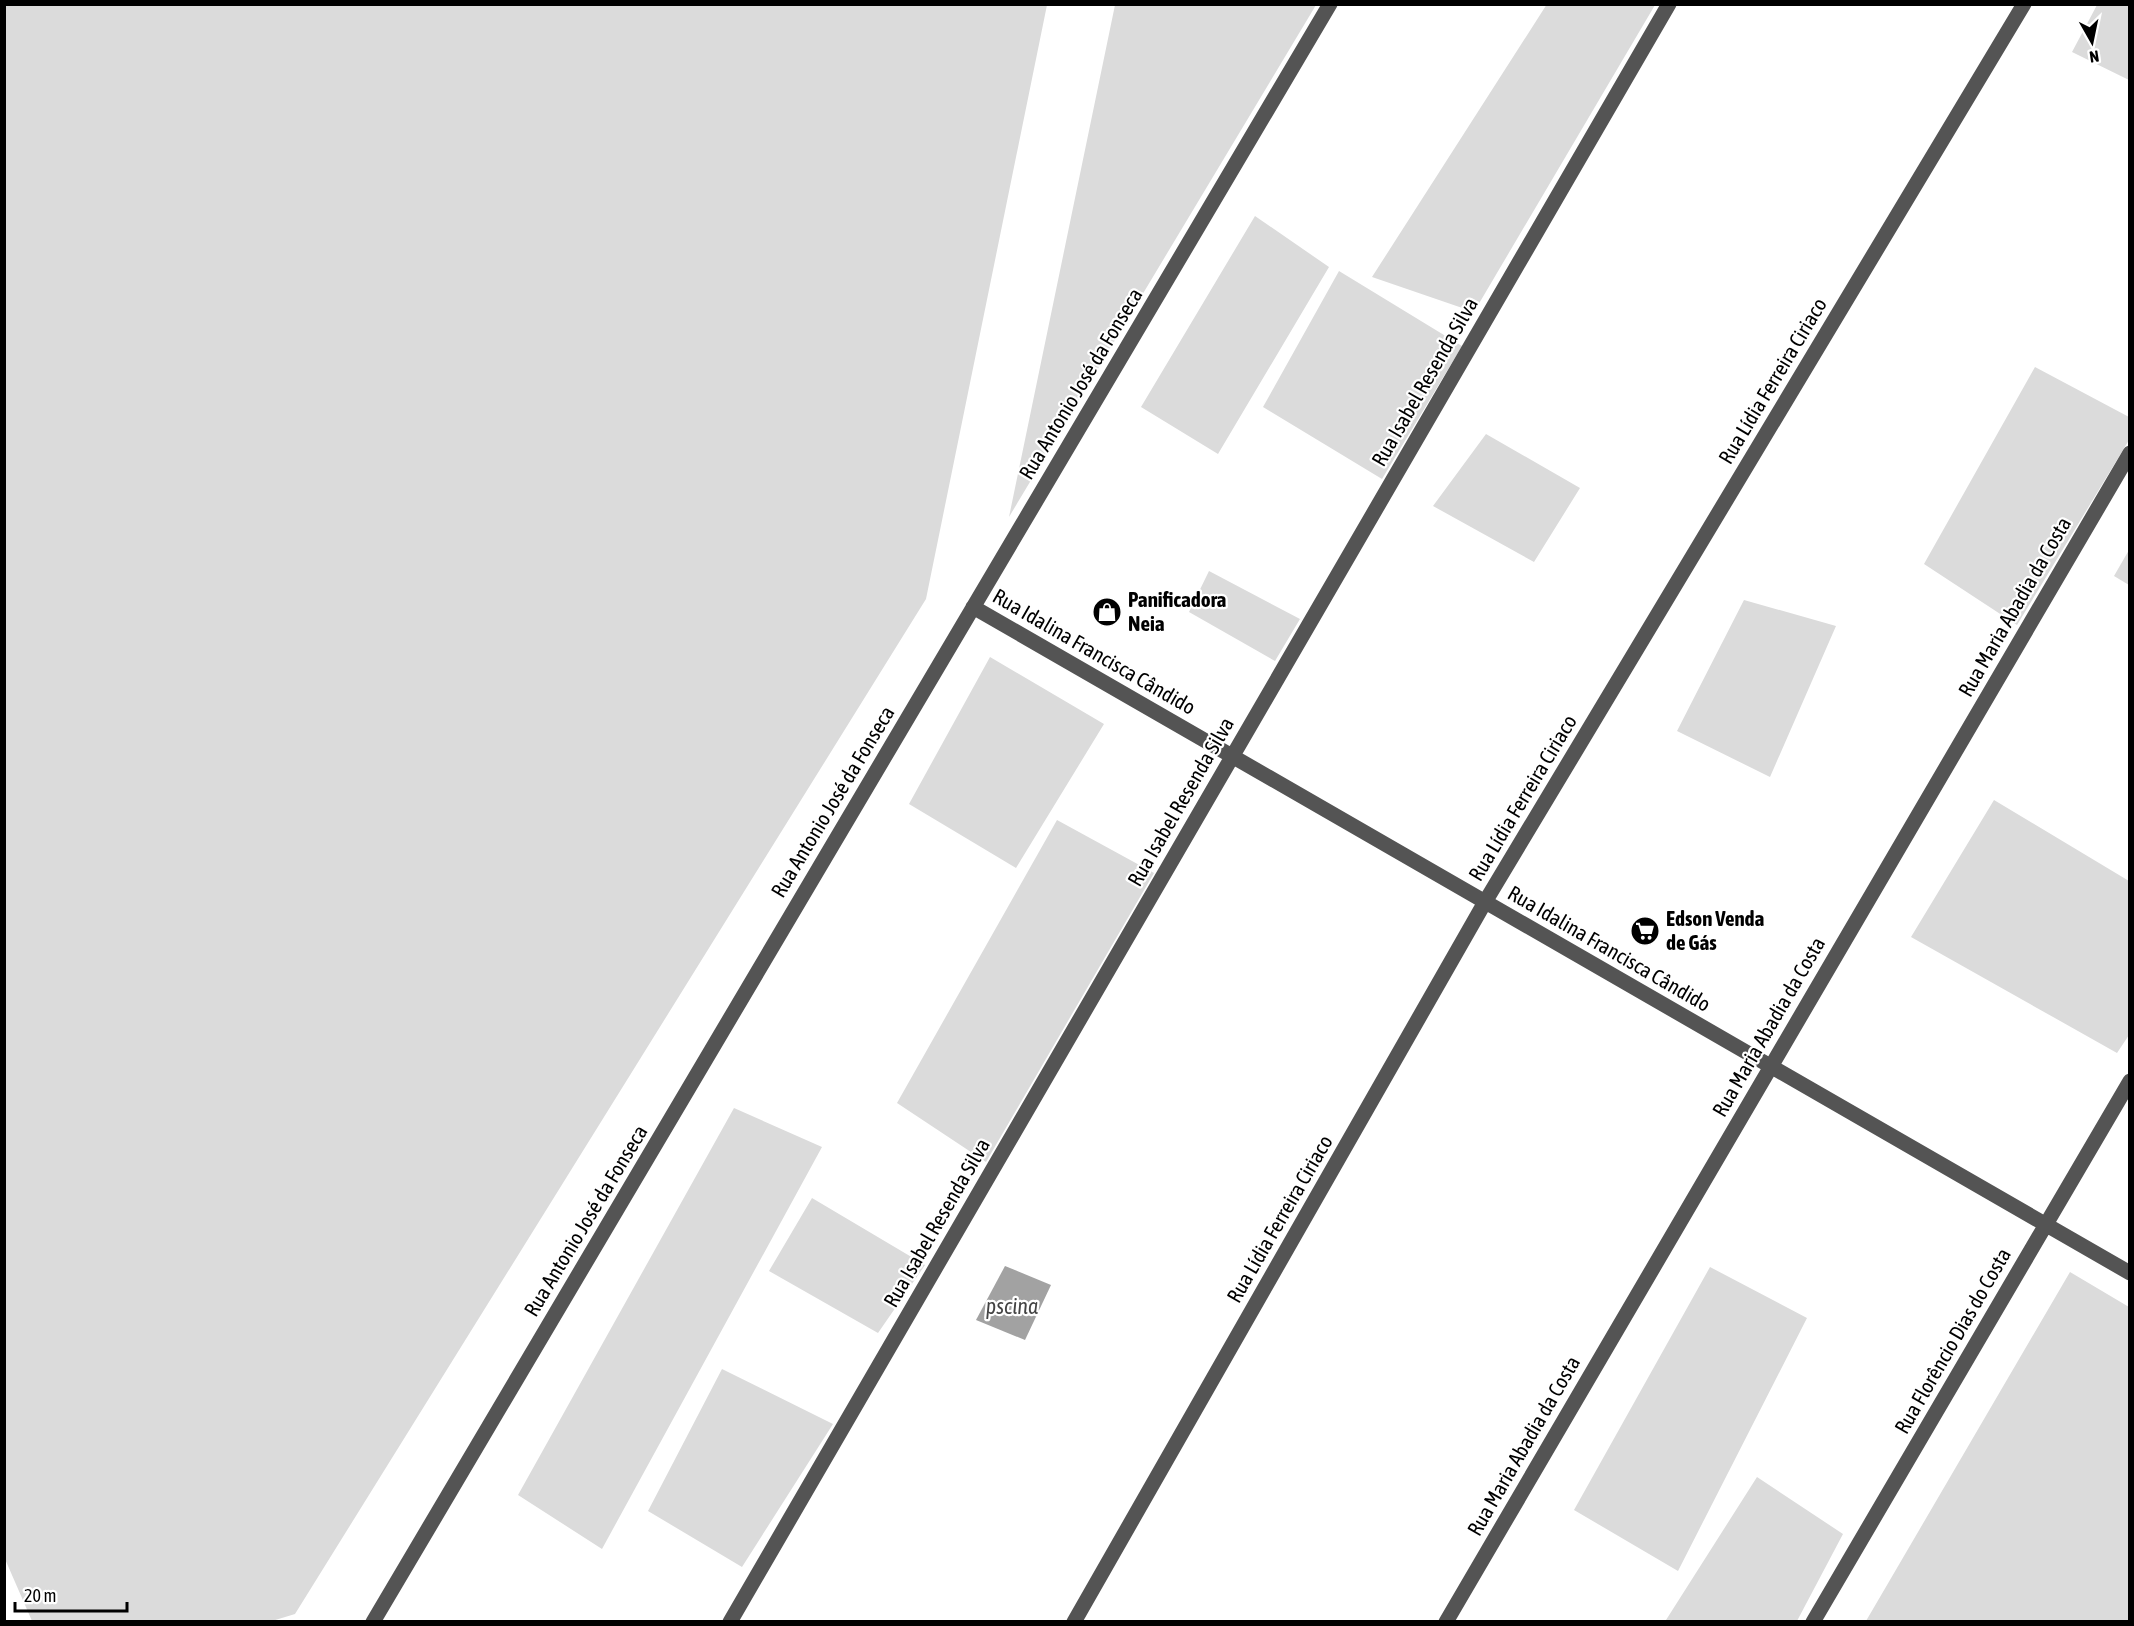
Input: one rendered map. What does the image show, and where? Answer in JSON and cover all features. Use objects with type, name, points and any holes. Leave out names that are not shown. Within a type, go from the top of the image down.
[{"type":"street","name":"Rua Antonio José da Fonseca","points":[[373,1622],[1330,4]]},
{"type":"street","name":"Rua Isabel Resenda Silva","points":[[730,1622],[1669,4]]},
{"type":"street","name":"Rua Lídia Ferreira Ciriaco","points":[[1074,1622],[1485,902],[2024,4]]},
{"type":"street","name":"Rua Maria Abadia da Costa","points":[[1446,1622],[2130,453]]},
{"type":"street","name":"Rua Idalina Francisca Cândido","points":[[973,607],[2130,1273]]},
{"type":"street","name":"Rua Florêncio Dias do Costa","points":[[1813,1622],[2130,1081]]},
{"type":"shaded area","points":[[1547,4],[1655,5],[1474,312],[1372,277]]},
{"type":"shaded area","points":[[4,5],[1047,5],[926,599],[295,1614],[272,1621],[32,1621],[5,1559]]},
{"type":"shaded area","points":[[1115,5],[1316,5],[1009,517]]},
{"type":"shaded area","points":[[2097,5],[2129,5],[2129,80],[2072,52]]},
{"type":"shaded area","points":[[1255,216],[1329,267],[1218,454],[1141,407]]},
{"type":"shaded area","points":[[1339,271],[1462,346],[1382,479],[1263,407]]},
{"type":"shaded area","points":[[2035,367],[2129,417],[2129,440],[2017,625],[1924,564]]},
{"type":"shaded area","points":[[1486,434],[1580,488],[1534,562],[1433,506]]},
{"type":"shaded area","points":[[2129,550],[2129,585],[2114,576]]},
{"type":"shaded area","points":[[1209,571],[1300,619],[1275,661],[1189,612]]},
{"type":"shaded area","points":[[1744,600],[1836,626],[1770,777],[1677,731]]},
{"type":"shaded area","points":[[990,657],[1104,724],[1016,868],[909,804]]},
{"type":"shaded area","points":[[1994,800],[2129,881],[2129,1035],[2117,1053],[1911,937]]},
{"type":"shaded area","points":[[1057,820],[1154,873],[986,1162],[897,1103]]},
{"type":"shaded area","points":[[734,1108],[822,1147],[602,1549],[518,1495]]},
{"type":"shaded area","points":[[812,1198],[925,1265],[878,1333],[769,1271]]},
{"type":"shaded area","points":[[1710,1267],[1807,1318],[1678,1571],[1574,1510]]},
{"type":"shaded area","points":[[2070,1272],[2129,1307],[2129,1621],[1866,1621]]},
{"type":"shaded area","points":[[722,1369],[833,1424],[742,1567],[648,1511]]},
{"type":"shaded area","points":[[1757,1477],[1843,1534],[1797,1621],[1666,1620]]},
{"type":"water","name":"pscina","points":[[1005,1266],[1051,1285],[1025,1340],[976,1320]]},
{"type":"place","name":"Panificadora Neia","points":[[1107,612]]},
{"type":"place","name":"Edson Venda de Gás","points":[[1645,931]]}]
